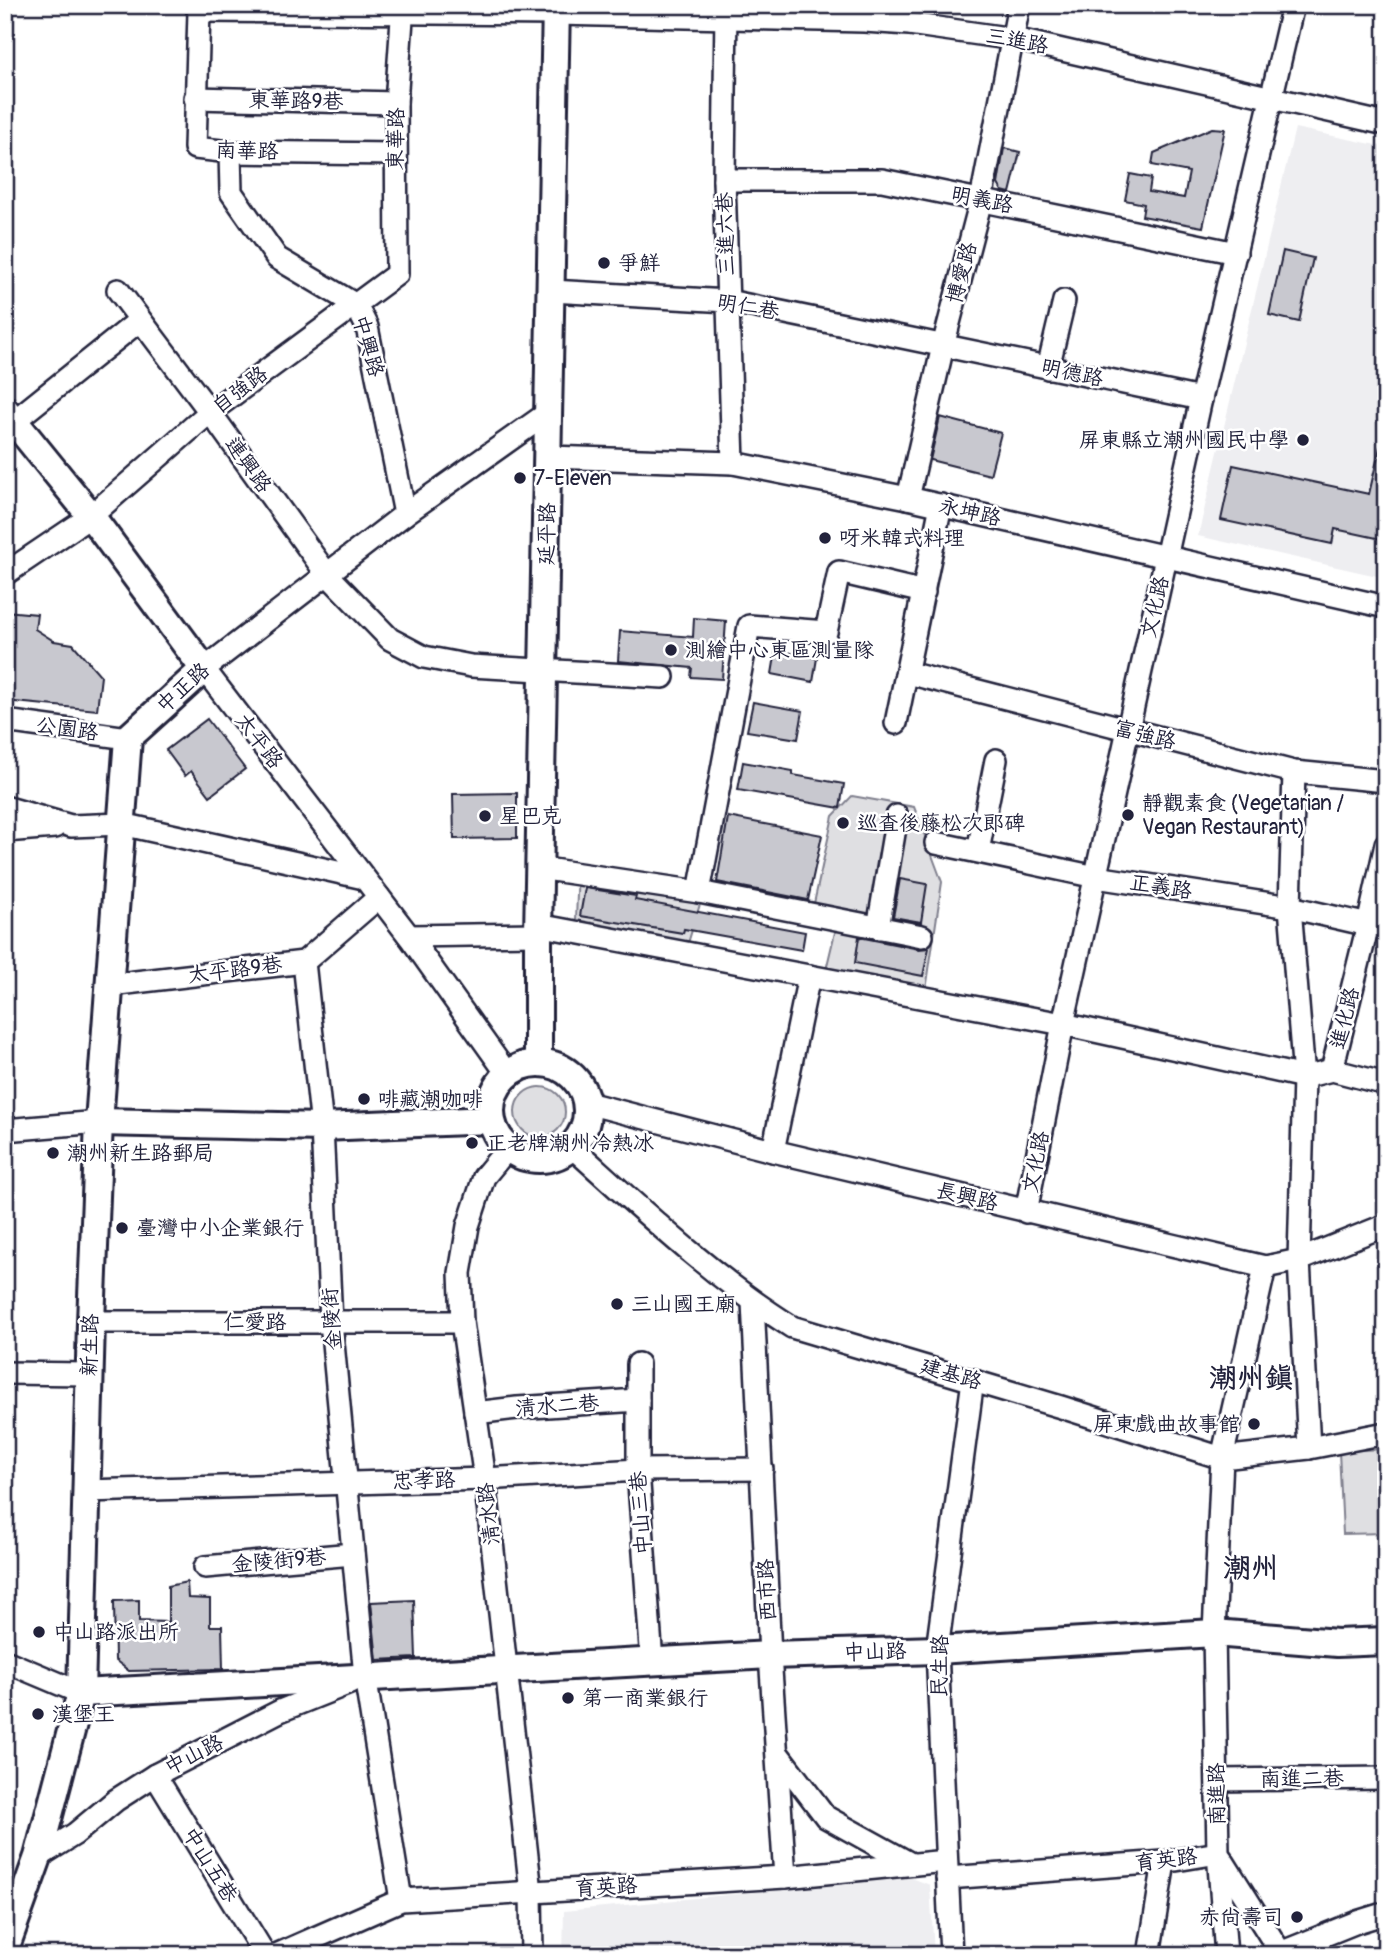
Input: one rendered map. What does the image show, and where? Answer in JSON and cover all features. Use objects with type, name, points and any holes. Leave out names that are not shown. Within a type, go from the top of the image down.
[{"type":"main road","name":"延平路","points":[[538,1063],[539,868],[556,10]]},
{"type":"main road","name":"太平路","points":[[10,416],[90,516],[204,669]]},
{"type":"main road","name":"中正路","points":[[128,738],[204,669]]},
{"type":"main road","points":[[128,738],[100,1122],[322,1127],[491,1120]]},
{"type":"main road","points":[[538,1063],[563,1069],[583,1090],[587,1103],[587,1119],[582,1135],[572,1147],[547,1159],[520,1156],[508,1148],[497,1136],[491,1120],[495,1092],[508,1074],[525,1065],[538,1063]]},
{"type":"main road","name":"新生路","points":[[5,1949],[38,1857],[80,1693],[89,1374],[100,1122]]},
{"type":"main road","name":"中山路","points":[[80,1693],[771,1655],[937,1650],[1214,1633],[1337,1643],[1386,1641]]},
{"type":"street","name":"博愛路","points":[[908,498],[943,346],[981,200],[1019,5]]},
{"type":"street","name":"文化路","points":[[1026,1212],[1063,1024],[1201,399],[1293,5]]},
{"type":"street","name":"三進路","points":[[197,8],[726,11],[909,24],[1014,39],[1273,96],[1386,124]]},
{"type":"street","name":"南華路","points":[[197,8],[195,148],[230,152],[396,154]]},
{"type":"street","name":"東華路","points":[[397,274],[397,103],[403,9]]},
{"type":"street","name":"三進六巷","points":[[726,11],[724,180],[733,463]]},
{"type":"street","name":"東華路9巷","points":[[195,99],[397,103]]},
{"type":"street","name":"中興路","points":[[230,152],[231,192],[277,258],[356,305],[367,327],[405,514]]},
{"type":"street","name":"明義路","points":[[724,180],[882,180],[1236,253]]},
{"type":"street","name":"自強路","points":[[5,574],[90,516],[210,412],[397,274]]},
{"type":"street","name":"連興路","points":[[118,290],[326,573],[390,639],[424,657],[471,666],[663,677]]},
{"type":"street","name":"明仁巷","points":[[551,291],[728,301],[943,346]]},
{"type":"street","points":[[1048,368],[1064,301]]},
{"type":"street","points":[[10,416],[140,320]]},
{"type":"street","name":"明德路","points":[[943,346],[1201,399]]},
{"type":"street","name":"中正路","points":[[204,669],[405,514],[549,412]]},
{"type":"street","name":"永坤路","points":[[549,457],[733,463],[941,505],[1386,607]]},
{"type":"street","points":[[896,723],[941,505]]},
{"type":"street","points":[[699,892],[749,626],[826,632],[839,572],[924,592]]},
{"type":"street","name":"太平路","points":[[204,669],[409,936],[508,1074]]},
{"type":"street","name":"富強路","points":[[908,673],[1294,772],[1386,781]]},
{"type":"street","name":"公園路","points":[[5,721],[128,738]]},
{"type":"street","points":[[978,852],[996,760]]},
{"type":"street","points":[[1294,772],[1290,907],[1304,1077],[1299,1260],[1309,1448]]},
{"type":"street","points":[[5,807],[71,825]]},
{"type":"street","points":[[878,928],[897,816]]},
{"type":"street","points":[[5,831],[122,824],[364,878]]},
{"type":"street","name":"正義路","points":[[936,843],[1097,877],[1290,907],[1377,927]]},
{"type":"street","name":"進化路","points":[[1332,1070],[1377,927],[1386,844]]},
{"type":"street","points":[[539,868],[699,892],[922,936]]},
{"type":"street","name":"太平路9巷","points":[[110,985],[304,962],[379,897]]},
{"type":"street","points":[[409,936],[538,929],[1063,1024],[1304,1077],[1332,1070],[1386,1084]]},
{"type":"street","name":"金陵街","points":[[304,962],[322,1127],[331,1322],[348,1483],[352,1554],[365,1676],[401,1900]]},
{"type":"street","points":[[773,1151],[809,976]]},
{"type":"street","name":"長興路","points":[[587,1103],[773,1151],[1265,1267],[1299,1260],[1386,1225]]},
{"type":"street","points":[[5,1130],[100,1122]]},
{"type":"street","name":"建基路","points":[[572,1147],[753,1302],[792,1326],[1222,1458],[1309,1448],[1386,1433]]},
{"type":"street","name":"清水路","points":[[508,1148],[484,1177],[468,1226],[460,1273],[462,1322],[485,1479],[508,1670],[531,1892],[532,1955]]},
{"type":"street","name":"南進路","points":[[1226,1955],[1218,1853],[1214,1633],[1222,1458],[1265,1267]]},
{"type":"street","name":"西市路","points":[[753,1302],[785,1877]]},
{"type":"street","name":"仁愛路","points":[[91,1322],[462,1322]]},
{"type":"street","name":"中山三巷","points":[[638,1364],[638,1470],[652,1662]]},
{"type":"street","points":[[5,1373],[89,1374]]},
{"type":"street","name":"民生路","points":[[951,1955],[937,1650],[972,1380]]},
{"type":"street","name":"清水二巷","points":[[475,1413],[638,1401]]},
{"type":"street","name":"忠孝路","points":[[86,1491],[485,1479],[638,1470],[762,1469]]},
{"type":"street","name":"金陵街9巷","points":[[205,1567],[352,1554]]},
{"type":"street","name":"中山路","points":[[5,1661],[80,1693]]},
{"type":"street","name":"中山路","points":[[38,1857],[75,1834],[116,1800],[155,1775],[280,1712],[365,1676]]},
{"type":"street","points":[[778,1754],[826,1817],[911,1864]]},
{"type":"street","name":"中山五巷","points":[[155,1775],[265,1955]]},
{"type":"street","name":"南進二巷","points":[[1217,1780],[1386,1778]]},
{"type":"street","points":[[1218,1853],[1281,1954],[1357,1922],[1386,1913]]},
{"type":"street","name":"育英路","points":[[276,1955],[401,1900],[785,1877],[911,1864],[946,1869],[1164,1862],[1218,1853]]},
{"type":"street","points":[[1149,1955],[1164,1862]]},
{"type":"shaded area","name":"屏東縣立潮州國民中學","points":[[1295,128],[1386,147],[1386,578],[1198,536]]},
{"type":"shaded area","points":[[852,796],[914,807],[942,882],[926,990],[826,970],[836,928],[701,901],[688,943],[576,921],[578,866],[813,908],[833,816]]},
{"type":"shaded area","points":[[540,1087],[558,1094],[565,1112],[558,1130],[540,1137],[522,1130],[515,1112],[522,1094]]},
{"type":"shaded area","points":[[1386,1449],[1386,1533],[1343,1534],[1339,1451]]},
{"type":"shaded area","points":[[909,1877],[930,1885],[934,1955],[563,1955],[564,1911]]},
{"type":"building","points":[[1212,128],[1225,129],[1203,227],[1142,216],[1144,204],[1125,200],[1130,174],[1151,178],[1149,192],[1184,198],[1189,172],[1152,165],[1154,153]]},
{"type":"building","points":[[1004,148],[1020,152],[1010,193],[1002,191],[998,184]]},
{"type":"building","points":[[1283,251],[1313,258],[1299,322],[1269,315]]},
{"type":"building","points":[[940,417],[1001,433],[990,475],[930,460]]},
{"type":"building","points":[[1380,447],[1386,447],[1386,540],[1335,529],[1332,544],[1221,520],[1233,465],[1369,494]]},
{"type":"building","points":[[5,611],[37,614],[35,629],[54,641],[73,644],[101,676],[97,710],[5,701]]},
{"type":"building","name":"測繪中心東區測量隊","points":[[694,618],[726,621],[722,679],[691,677],[692,668],[618,661],[620,631],[693,637]]},
{"type":"building","points":[[776,650],[817,658],[813,682],[772,674]]},
{"type":"building","points":[[753,702],[803,711],[798,739],[747,731]]},
{"type":"building","points":[[207,719],[245,769],[210,796],[191,771],[185,776],[166,750]]},
{"type":"building","points":[[743,762],[844,784],[840,808],[738,790]]},
{"type":"building","name":"星巴克","points":[[517,793],[517,838],[454,839],[453,794]]},
{"type":"building","points":[[728,817],[822,835],[808,900],[717,882]]},
{"type":"building","points":[[900,879],[927,884],[921,922],[893,917]]},
{"type":"building","points":[[585,888],[636,896],[635,900],[805,932],[802,950],[684,929],[683,933],[580,916]]},
{"type":"building","points":[[859,937],[919,949],[929,948],[923,976],[855,963]]},
{"type":"building","points":[[187,1582],[188,1598],[210,1599],[210,1626],[222,1626],[223,1669],[129,1671],[115,1660],[114,1601],[139,1600],[139,1621],[168,1622],[168,1586]]},
{"type":"building","points":[[414,1600],[416,1658],[377,1660],[371,1602]]},
{"type":"place","name":"爭鮮","points":[[604,263]]},
{"type":"place","name":"屏東縣立潮州國民中學","points":[[1303,440]]},
{"type":"place","name":"7-Eleven","points":[[520,478]]},
{"type":"place","name":"呀米韓式料理","points":[[825,538]]},
{"type":"place","name":"測繪中心東區測量隊","points":[[671,650]]},
{"type":"place","name":"靜觀素食 (Vegetarian / Vegan Restaurant)","points":[[1128,815]]},
{"type":"place","name":"星巴克","points":[[485,816]]},
{"type":"place","name":"巡查後藤松次郎碑","points":[[843,823]]},
{"type":"place","name":"啡藏潮咖啡","points":[[364,1099]]},
{"type":"place","name":"正老牌潮州冷熱冰","points":[[472,1143]]},
{"type":"place","name":"潮州新生路郵局","points":[[53,1153]]},
{"type":"place","name":"臺灣中小企業銀行","points":[[122,1228]]},
{"type":"place","name":"三山國王廟","points":[[617,1304]]},
{"type":"place","name":"屏東戲曲故事館","points":[[1254,1424]]},
{"type":"place","name":"中山路派出所","points":[[39,1632]]},
{"type":"place","name":"第一商業銀行","points":[[568,1698]]},
{"type":"place","name":"漢堡王","points":[[38,1714]]},
{"type":"place","name":"赤尚壽司","points":[[1297,1917]]},
{"type":"district","name":"潮州鎮","points":[[1251,1378]]},
{"type":"district","name":"潮州","points":[[1251,1568]]}]
